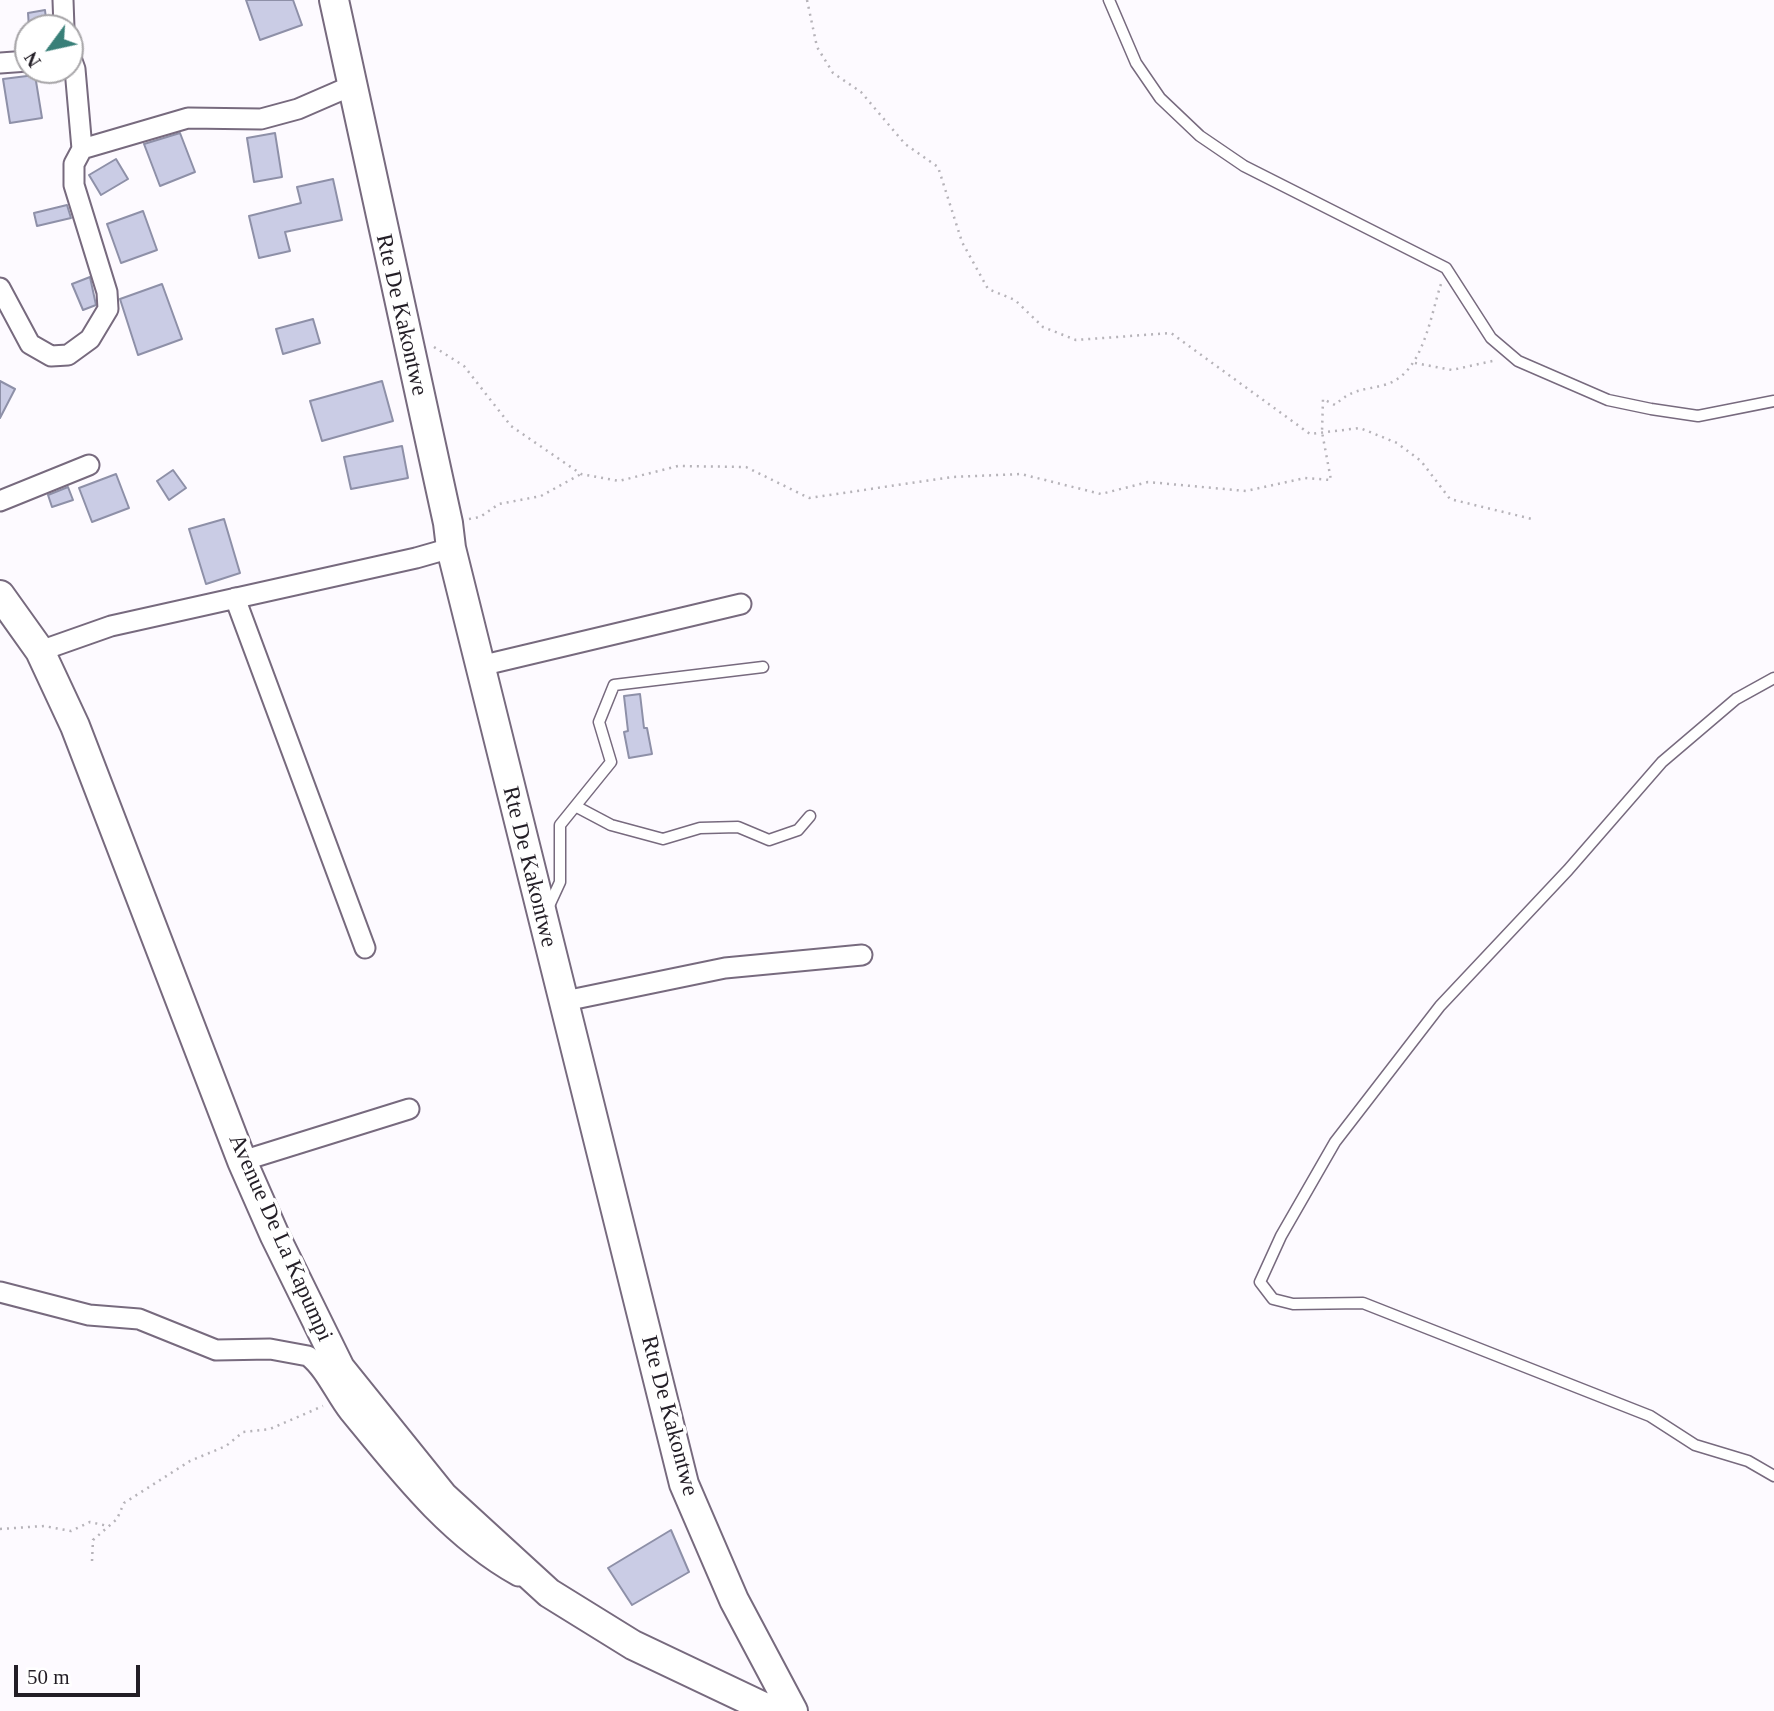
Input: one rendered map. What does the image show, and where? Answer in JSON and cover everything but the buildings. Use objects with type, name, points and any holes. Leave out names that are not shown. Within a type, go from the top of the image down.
[{"type":"street","name":"Rte De Kakontwe","points":[[334,0],[449,535],[541,921],[565,1001],[684,1484],[734,1600],[793,1711]]},
{"type":"street","points":[[0,288],[30,344],[51,356],[68,355],[90,339],[108,309],[107,292],[74,185],[74,164],[82,149],[76,84]]},
{"type":"street","points":[[82,149],[188,118],[261,119],[298,109],[351,86]]},
{"type":"street","points":[[0,501],[89,465]]},
{"type":"street","points":[[40,650],[111,626],[416,558],[449,535]]},
{"type":"street","name":"Avenue De La Kapumpi","points":[[0,595],[40,650],[75,726],[242,1161],[275,1236],[340,1368],[443,1496],[549,1593],[633,1645],[772,1711]]},
{"type":"street","points":[[235,598],[365,948]]},
{"type":"street","points":[[480,666],[741,604]]},
{"type":"street","points":[[565,1001],[725,968],[862,955]]},
{"type":"street","points":[[242,1161],[409,1109]]},
{"type":"street","points":[[0,1292],[89,1315],[139,1319],[216,1350],[270,1349],[307,1356],[315,1361],[339,1399],[397,1472],[444,1521],[484,1556],[549,1593]]},
{"type":"lane","points":[[1109,0],[1136,63],[1160,98],[1200,136],[1244,166],[1446,268],[1491,338],[1511,356],[1550,378],[1608,400],[1651,409],[1698,416],[1774,401]]},
{"type":"lane","points":[[541,921],[560,882],[560,825],[611,762],[599,722],[614,685],[763,667]]},
{"type":"lane","points":[[1774,678],[1726,707],[1656,768],[1568,870],[1440,1006],[1335,1142],[1281,1236],[1260,1282],[1273,1299],[1293,1304],[1363,1303],[1650,1416],[1695,1445],[1748,1461],[1774,1476]]},
{"type":"lane","points":[[577,807],[611,825],[663,839],[700,828],[738,827],[769,840],[798,830],[810,816]]},
{"type":"path","points":[[807,0],[817,47],[833,73],[861,92],[905,144],[938,167],[962,242],[988,289],[1015,300],[1043,327],[1076,340],[1171,333],[1310,434],[1360,428],[1384,438],[1421,461],[1450,499],[1532,519]]},
{"type":"path","points":[[407,345],[435,347],[464,366],[511,426],[581,474],[619,481],[678,466],[746,467],[809,498],[952,477],[1021,474],[1101,494],[1148,482],[1246,491],[1306,478],[1331,480],[1322,432],[1323,399],[1335,405],[1349,391],[1388,384],[1415,363],[1446,268]]},
{"type":"path","points":[[1415,363],[1452,370],[1511,356]]},
{"type":"path","points":[[449,535],[499,504],[541,496],[581,474]]},
{"type":"path","points":[[92,1561],[93,1540],[117,1519],[124,1503],[199,1457],[226,1446],[243,1432],[270,1429],[339,1399]]},
{"type":"path","points":[[0,1529],[44,1525],[71,1531],[90,1522],[108,1526]]}]
